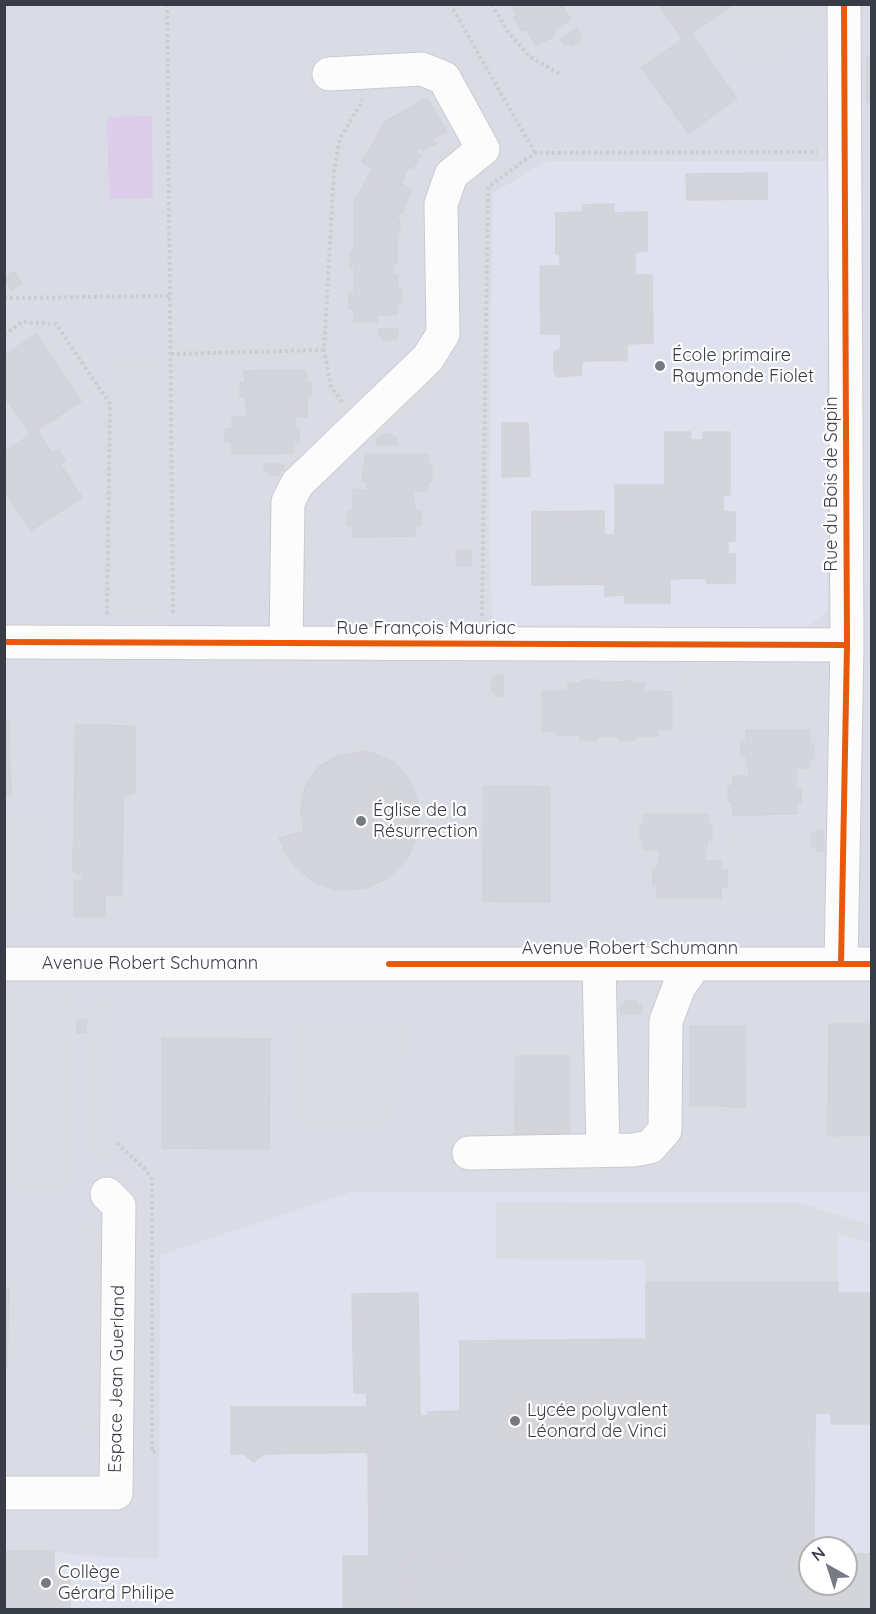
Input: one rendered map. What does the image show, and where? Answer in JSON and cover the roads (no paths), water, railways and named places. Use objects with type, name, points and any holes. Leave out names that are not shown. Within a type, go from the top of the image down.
[{"type":"street","name":"Rue du Bois de Sapin","points":[[844,4],[848,645],[856,964]]},
{"type":"street","points":[[286,643],[288,502],[297,484],[428,358],[443,334],[441,204],[451,175],[483,148],[444,78],[422,69],[329,74]]},
{"type":"street","name":"Rue François Mauriac","points":[[4,642],[848,645]]},
{"type":"street","name":"Avenue Robert Schumann","points":[[4,964],[856,964]]},
{"type":"street","points":[[599,964],[603,1150]]},
{"type":"street","points":[[469,1153],[650,1147],[665,1130],[666,1021],[680,987],[695,964]]},
{"type":"street","name":"Espace Jean Guerland","points":[[4,1493],[116,1493],[118,1206],[107,1194]]},
{"type":"place","name":"École primaire Raymonde Fiolet","points":[[660,366]]},
{"type":"place","name":"Église de la Résurrection","points":[[361,821]]},
{"type":"place","name":"Lycée polyvalent Léonard de Vinci","points":[[515,1421]]},
{"type":"place","name":"Collège Gérard Philipe","points":[[46,1583]]}]
